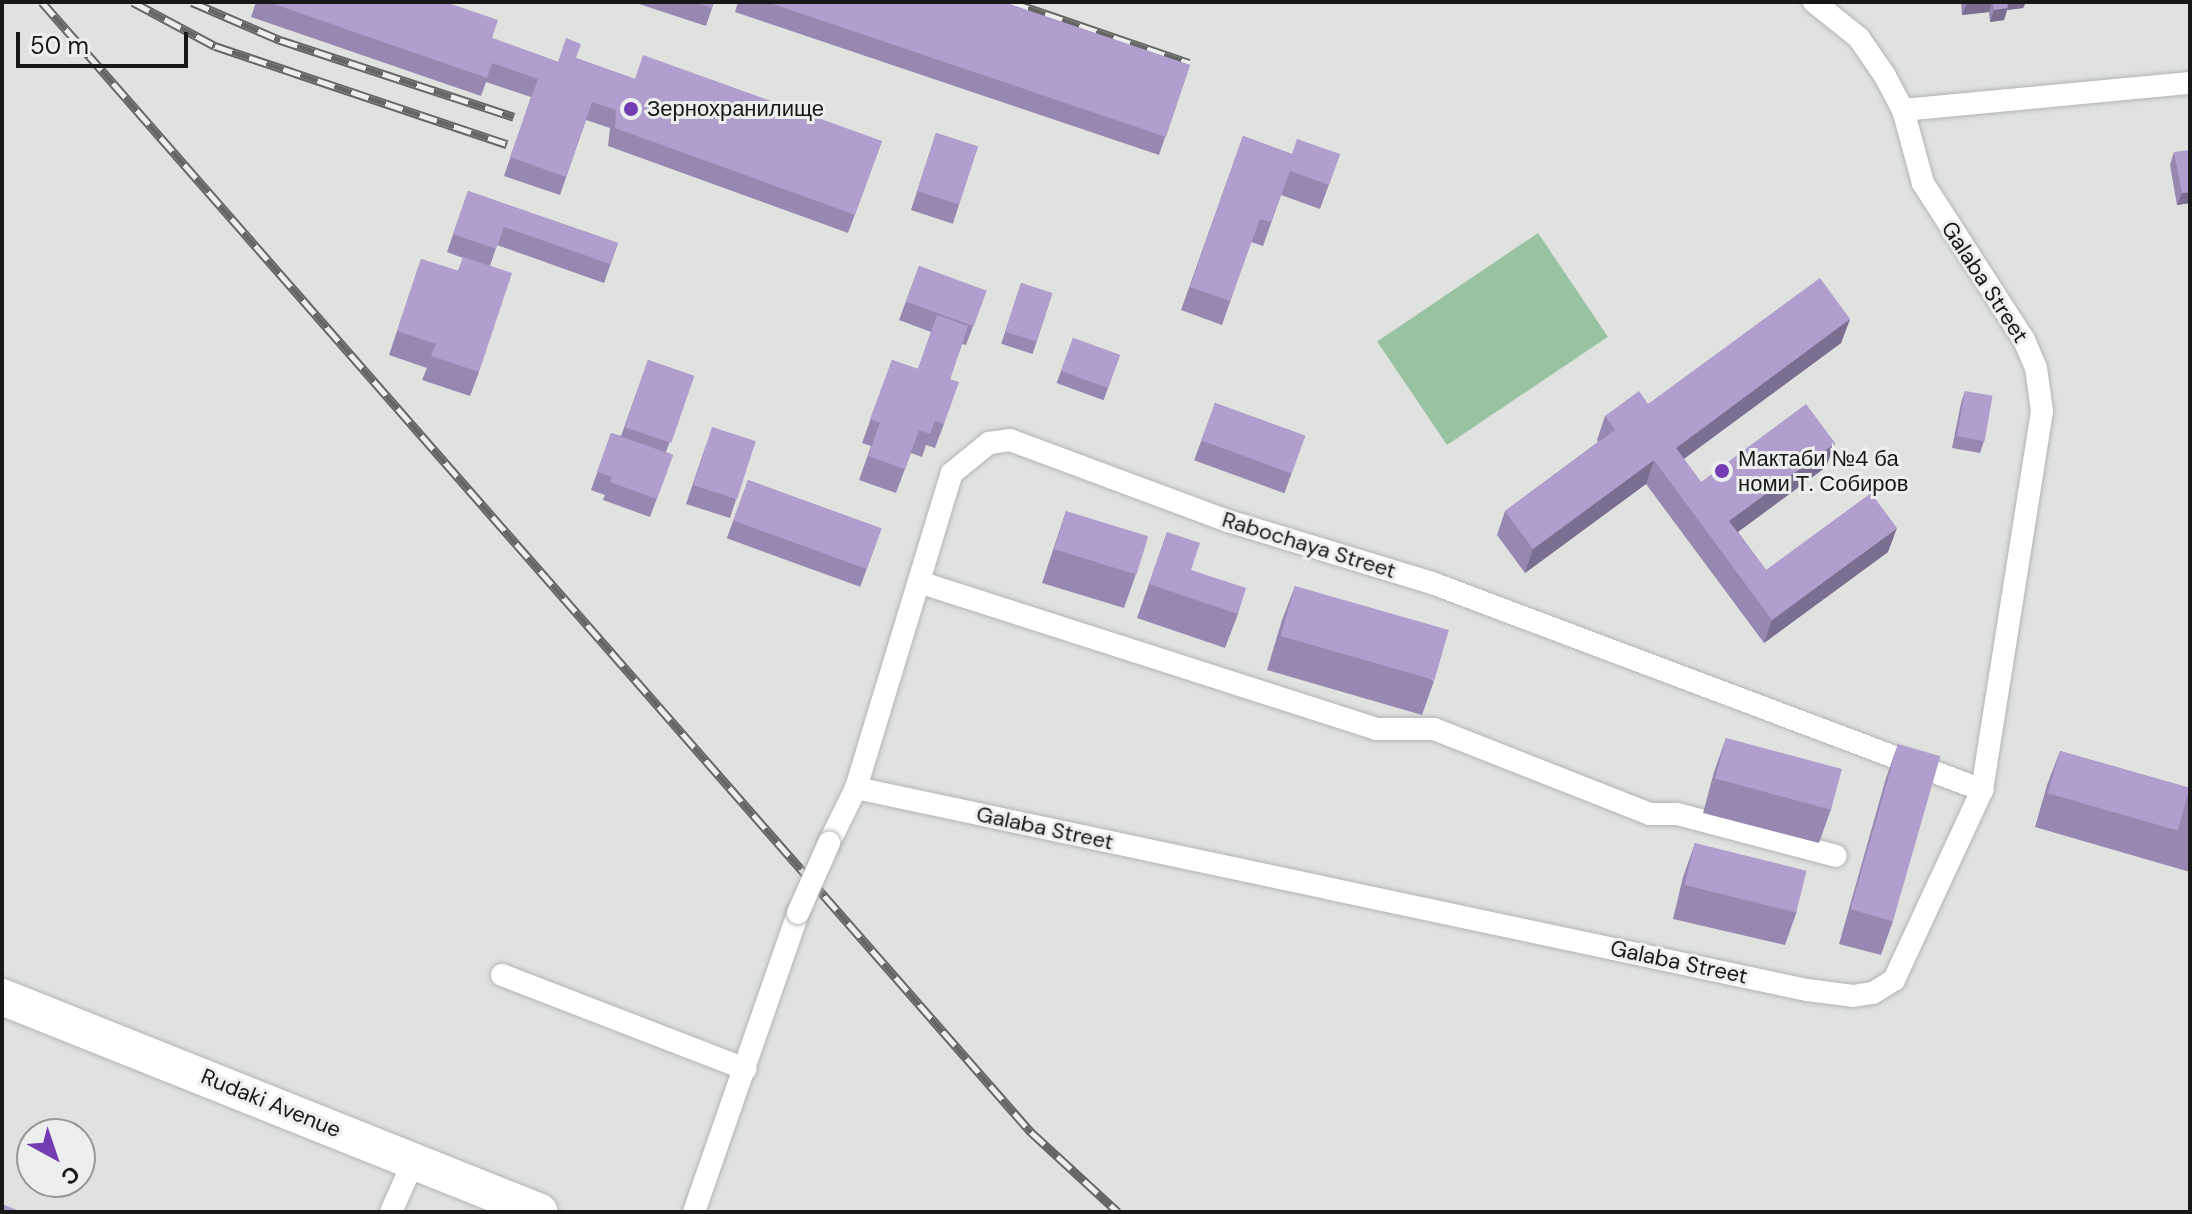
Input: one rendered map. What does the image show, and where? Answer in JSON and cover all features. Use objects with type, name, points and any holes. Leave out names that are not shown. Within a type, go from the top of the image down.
[{"type":"main road","name":"Rudaki Avenue","points":[[2,997],[540,1212]]},
{"type":"street","name":"Galaba Street","points":[[856,788],[1853,996],[1884,988],[1905,964],[1982,790],[2042,411],[2036,368],[2024,340],[1923,183],[1903,110],[1859,38],[1814,2]]},
{"type":"street","points":[[1903,110],[2190,83]]},
{"type":"street","name":"Rabochaya Street","points":[[856,788],[952,473],[989,443],[1010,440],[1228,521],[1432,583],[1982,790]]},
{"type":"street","points":[[919,582],[1376,729],[1434,729],[1650,814],[1677,814],[1836,856]]},
{"type":"street","points":[[694,1212],[798,913],[856,788]]},
{"type":"street","points":[[502,975],[746,1069]]},
{"type":"street","points":[[391,1212],[414,1160]]},
{"type":"green space","points":[[1538,233],[1608,337],[1447,445],[1377,341]]},
{"type":"building","name":"Зернохранилище","points":[[268,2],[445,2],[498,20],[492,38],[558,62],[566,38],[581,44],[576,58],[635,79],[643,55],[882,141],[855,215],[615,128],[616,110],[592,102],[566,177],[510,157],[538,79],[492,63],[487,78]]},
{"type":"building","points":[[694,2],[714,2],[712,8]]},
{"type":"building","points":[[767,2],[1003,2],[1190,65],[1166,137]]},
{"type":"building","points":[[1993,2],[2007,2],[2008,8],[1994,10]]},
{"type":"building","points":[[936,133],[978,147],[959,205],[917,191]]},
{"type":"building","points":[[1243,136],[1292,154],[1297,139],[1340,154],[1329,185],[1290,171],[1271,222],[1260,219],[1230,301],[1190,287]]},
{"type":"building","points":[[2190,150],[2190,192],[2182,193],[2174,152]]},
{"type":"building","points":[[468,191],[618,243],[610,264],[504,227],[496,249],[453,234]]},
{"type":"building","points":[[463,257],[512,273],[479,372],[431,356],[436,344],[397,331],[421,259],[459,271]]},
{"type":"building","points":[[919,266],[987,291],[974,326],[906,302]]},
{"type":"building","points":[[1820,278],[1850,319],[1676,448],[1701,482],[1806,404],[1835,443],[1729,521],[1766,570],[1871,493],[1897,528],[1772,620],[1654,460],[1533,549],[1505,511],[1615,430],[1605,416],[1639,391],[1648,404]]},
{"type":"building","points":[[1021,283],[1052,293],[1037,342],[1005,332]]},
{"type":"building","points":[[937,315],[968,326],[950,379],[959,382],[944,424],[935,421],[930,434],[919,430],[905,469],[868,456],[880,423],[870,419],[892,360],[918,369]]},
{"type":"building","points":[[1073,338],[1120,355],[1108,388],[1061,371]]},
{"type":"building","points":[[648,360],[694,376],[671,443],[625,427]]},
{"type":"building","points":[[1965,391],[1993,396],[1985,441],[1957,436]]},
{"type":"building","points":[[1215,403],[1305,436],[1292,473],[1201,441]]},
{"type":"building","points":[[712,427],[756,441],[737,499],[693,485]]},
{"type":"building","points":[[611,433],[673,455],[657,499],[610,482],[612,477],[597,472]]},
{"type":"building","points":[[748,480],[881,529],[867,569],[733,520]]},
{"type":"building","points":[[1066,511],[1148,536],[1137,574],[1054,549]]},
{"type":"building","points":[[1167,532],[1200,543],[1191,570],[1246,588],[1238,614],[1149,584]]},
{"type":"building","points":[[1295,586],[1449,630],[1434,680],[1281,636]]},
{"type":"building","points":[[1726,738],[1842,769],[1831,810],[1715,779]]},
{"type":"building","points":[[1898,744],[1940,756],[1893,921],[1851,909]]},
{"type":"building","points":[[2060,751],[2190,788],[2178,831],[2048,793]]},
{"type":"building","points":[[1695,843],[1807,871],[1796,913],[1685,885]]},
{"type":"building","points":[[2,1204],[22,1212],[2,1212]]},
{"type":"railway","points":[[42,2],[1031,1132],[1118,1212]]},
{"type":"railway","points":[[133,2],[215,46],[507,144]]},
{"type":"railway","points":[[192,2],[280,40],[514,117]]},
{"type":"railway","points":[[1011,2],[1189,63]]},
{"type":"place","name":"Зернохранилище","points":[[631,109]]},
{"type":"place","name":"Мактаби №4 ба номи Т. Собиров","points":[[1722,471]]}]
